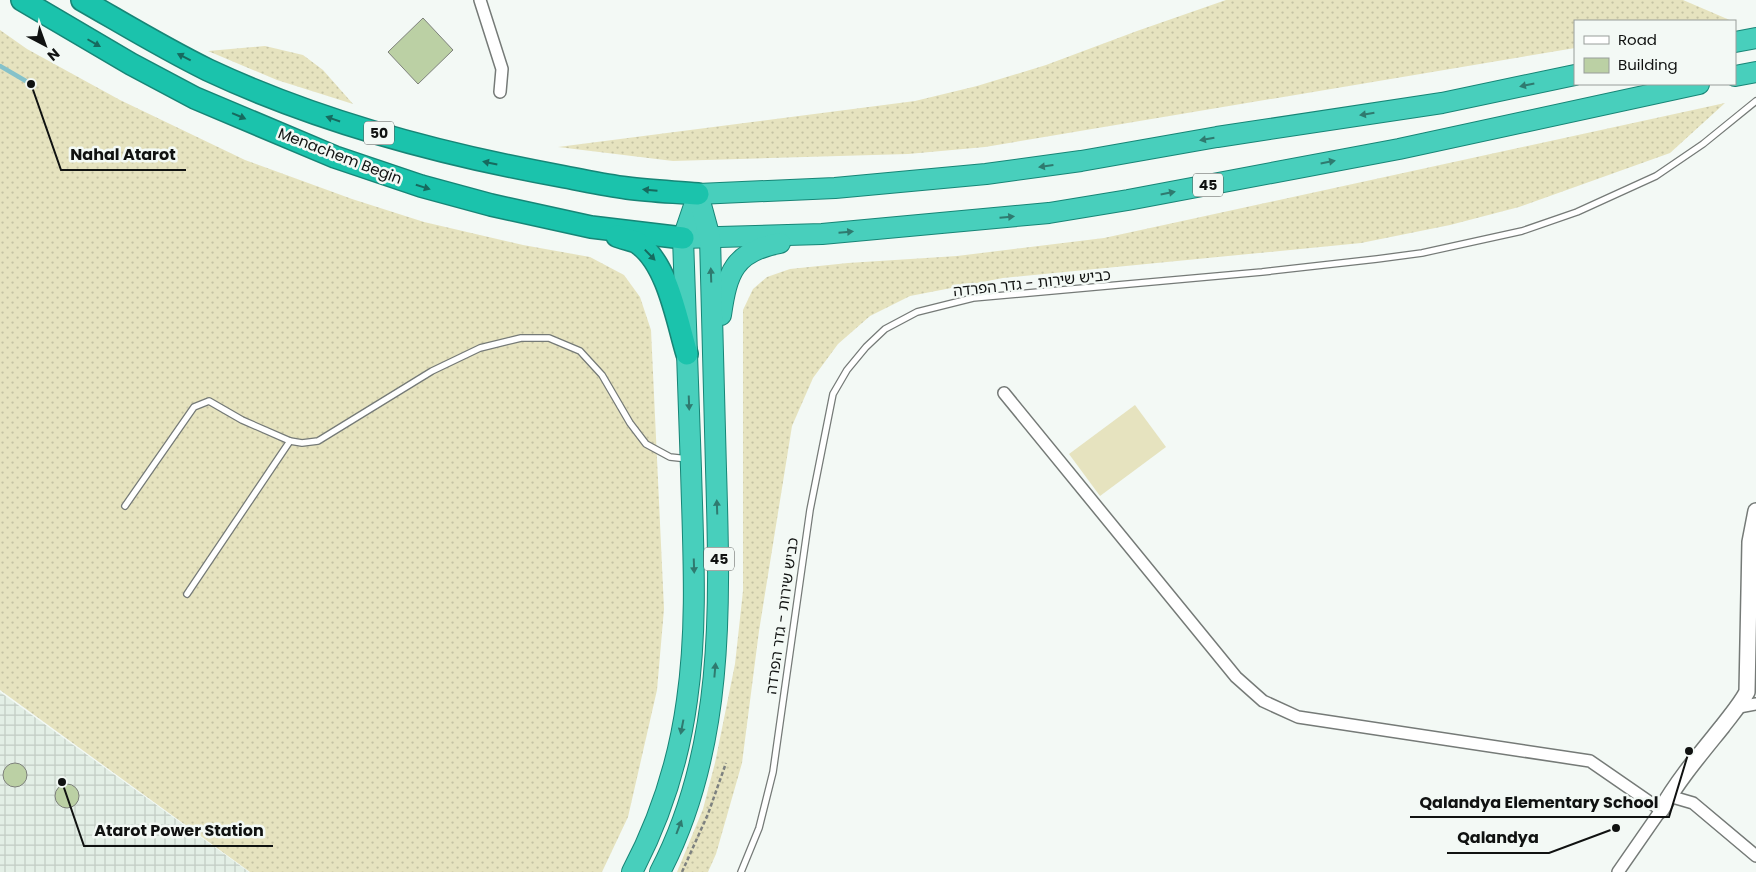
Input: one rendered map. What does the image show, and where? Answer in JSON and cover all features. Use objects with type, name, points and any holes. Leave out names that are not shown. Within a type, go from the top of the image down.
[{"type":"highway","name":"Menachem Begin","points":[[22,0],[131,64],[195,98],[336,157],[421,186],[491,206],[591,227],[683,238]]},
{"type":"highway","name":"Menachem Begin","points":[[82,0],[208,70],[284,102],[342,122],[427,148],[494,164],[626,188],[698,194]]},
{"type":"highway","points":[[1736,42],[1756,38]]},
{"type":"highway","points":[[1736,76],[1756,72]]},
{"type":"highway","points":[[698,194],[835,188],[996,173],[1442,103],[1574,75]]},
{"type":"highway","name":"45","points":[[683,238],[822,234],[1049,213],[1128,200],[1399,148],[1694,85]]},
{"type":"highway","name":"45","points":[[632,872],[646,844],[670,779],[688,699],[693,626],[694,572],[683,238],[698,194]]},
{"type":"highway","name":"45","points":[[660,872],[672,846],[693,786],[712,703],[717,637],[719,572],[710,238],[698,194]]},
{"type":"highway","points":[[591,227],[638,243],[654,257],[661,269],[687,354]]},
{"type":"highway","points":[[713,367],[725,290],[729,275],[737,265],[761,246],[822,234]]},
{"type":"street","points":[[480,0],[502,70],[500,92]]},
{"type":"street","points":[[1004,393],[1236,676],[1263,701],[1298,717],[1590,761],[1665,803],[1693,803],[1756,856]]},
{"type":"street","points":[[1621,871],[1665,803],[1739,707],[1747,692],[1750,542],[1756,511]]},
{"type":"street","points":[[1739,707],[1756,704]]},
{"type":"lane","name":"כביש שירות - גדר הפרדה","points":[[741,872],[759,828],[773,772],[810,510],[833,394],[847,370],[866,347],[885,329],[917,312],[973,298],[1262,272],[1377,259],[1422,253],[1522,231],[1577,212],[1656,176],[1703,144],[1756,101]]},
{"type":"lane","points":[[125,506],[194,407],[209,401],[242,420],[290,441],[302,443],[318,440],[432,371],[480,348],[521,338],[549,338],[580,351],[602,375],[630,423],[646,444],[670,457],[690,459]]},
{"type":"lane","points":[[186,594],[290,441]]},
{"type":"path","points":[[682,872],[708,814],[726,763]]},
{"type":"shaded area","points":[[1226,0],[1683,0],[1730,20],[1574,20],[1574,48],[985,147],[908,154],[673,161],[558,147],[915,101],[977,86],[1046,65]]},
{"type":"shaded area","points":[[0,30],[27,49],[120,100],[245,160],[352,199],[424,222],[523,245],[590,257],[624,275],[640,297],[651,330],[664,609],[657,690],[628,817],[602,872],[250,872],[0,690]]},
{"type":"shaded area","points":[[265,46],[303,55],[323,70],[353,104],[277,80],[208,51]]},
{"type":"shaded area","points":[[1725,103],[1670,153],[1519,207],[1450,225],[1361,243],[1003,278],[910,296],[870,316],[838,344],[813,378],[792,426],[759,631],[742,763],[716,854],[708,872],[677,872],[703,809],[715,763],[735,664],[743,591],[743,310],[753,289],[767,277],[790,269],[957,256],[1104,238]]},
{"type":"shaded area","points":[[1135,405],[1166,447],[1100,496],[1069,454]]},
{"type":"shaded area","points":[[0,692],[249,872],[0,872]]},
{"type":"building","points":[[423,18],[453,50],[418,84],[388,52]]},
{"type":"building","points":[[15,763],[23,767],[27,775],[23,783],[15,787],[7,783],[3,775],[7,767]]},
{"type":"building","points":[[67,784],[75,788],[79,796],[75,804],[67,808],[59,804],[55,796],[59,788]]},
{"type":"waterway","points":[[0,66],[31,84]]},
{"type":"place","name":"Nahal Atarot","points":[[31,84]]},
{"type":"place","name":"Qalandya Elementary School","points":[[1689,751]]},
{"type":"place","name":"Atarot Power Station","points":[[62,782]]},
{"type":"place","name":"Qalandya","points":[[1616,828]]}]
